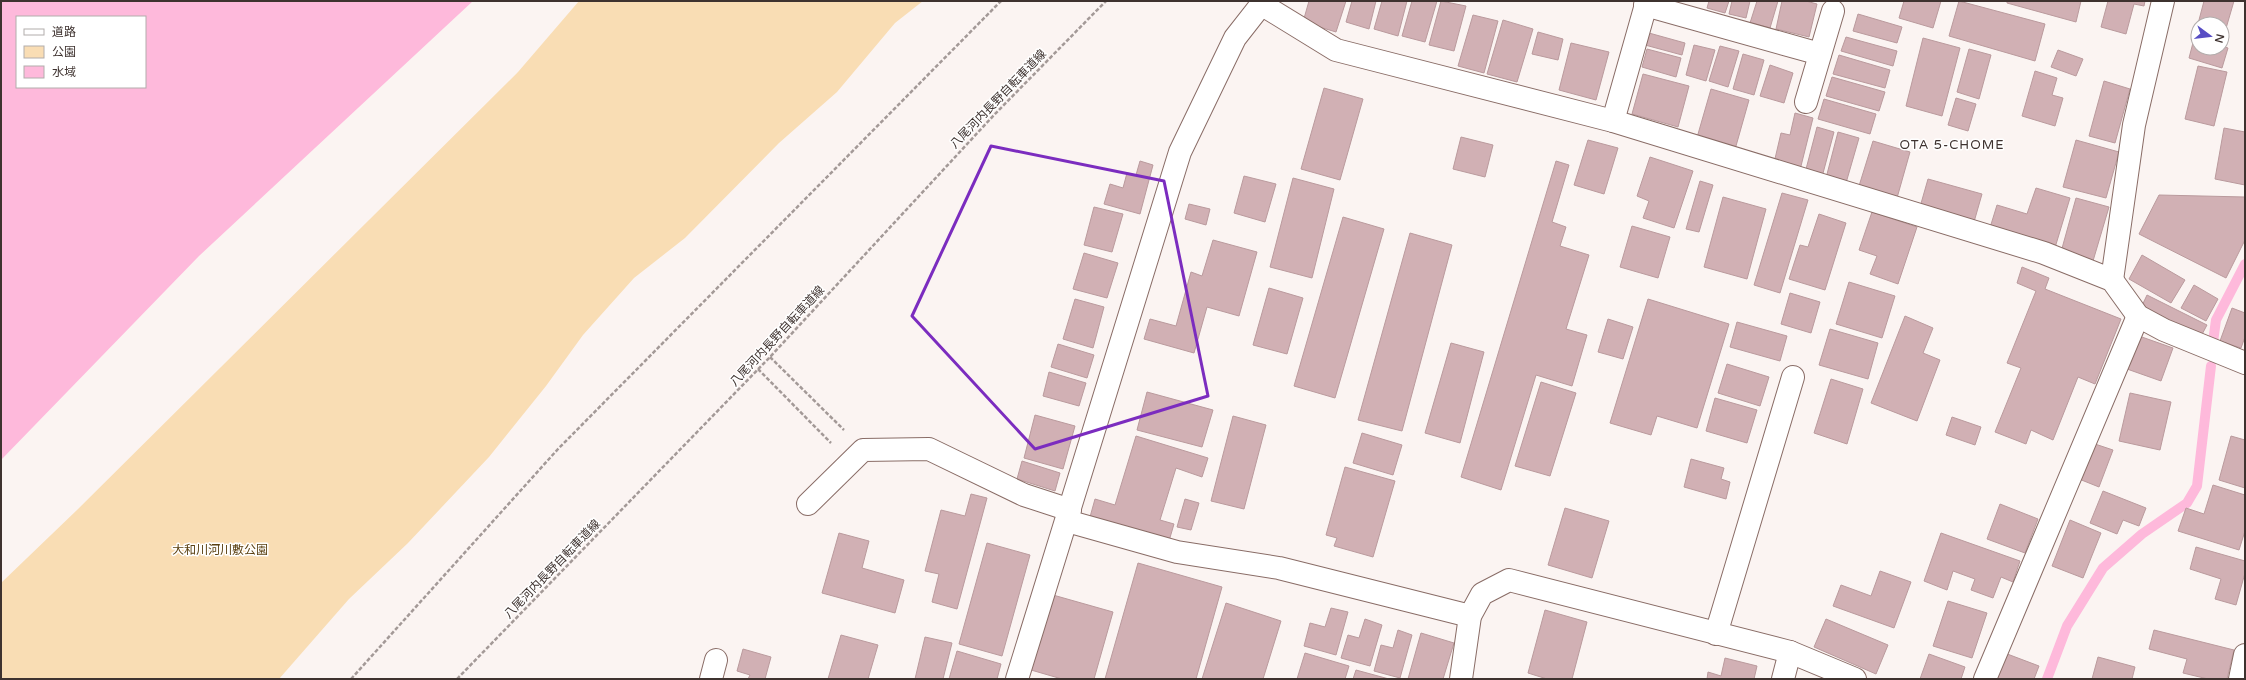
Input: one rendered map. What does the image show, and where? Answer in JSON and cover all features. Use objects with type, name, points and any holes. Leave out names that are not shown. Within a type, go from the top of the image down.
[{"type":"street","points":[[2112,280],[2134,125],[2163,1]]},
{"type":"street","points":[[1017,679],[1069,515],[1180,152],[1235,38],[1262,3],[1336,50],[1613,121],[2044,253],[2112,280],[2138,316],[2164,330],[2245,363]]},
{"type":"street","points":[[1613,121],[1646,3],[1820,54]]},
{"type":"street","points":[[1806,102],[1833,11]]},
{"type":"street","points":[[1985,679],[2138,316]]},
{"type":"street","points":[[1716,634],[1793,377]]},
{"type":"street","points":[[808,504],[857,456],[929,449],[1069,515],[1177,552],[1279,568],[1470,616]]},
{"type":"street","points":[[1461,679],[1470,616],[1482,594],[1509,580],[1790,652],[1855,679]]},
{"type":"street","points":[[1783,679],[1790,652]]},
{"type":"street","points":[[2240,679],[2245,655]]},
{"type":"path","points":[[351,679],[558,449],[1001,1]]},
{"type":"path","name":"八尾河内長野自転車道線","points":[[457,679],[770,357],[994,115],[1106,1]]},
{"type":"path","points":[[770,357],[857,456]]},
{"type":"path","points":[[758,369],[857,456]]},
{"type":"highlighted area","points":[[991,146],[1164,181],[1208,396],[1035,449],[912,316]]},
{"type":"green space","name":"大和川河川敷公園","points":[[579,1],[923,1],[895,23],[837,92],[779,143],[685,238],[634,278],[583,335],[546,386],[489,457],[408,543],[349,599],[279,679],[1,679],[1,583],[77,510],[518,72]]},
{"type":"water","points":[[1,1],[473,1],[199,256],[1,460]]},
{"type":"building","points":[[1309,1],[1346,1],[1336,32],[1303,22]]},
{"type":"building","points":[[1352,1],[1376,1],[1369,29],[1346,22]]},
{"type":"building","points":[[1382,1],[1407,1],[1398,36],[1374,29]]},
{"type":"building","points":[[1412,1],[1437,1],[1425,42],[1402,36]]},
{"type":"building","points":[[1441,1],[1466,6],[1454,51],[1429,45]]},
{"type":"building","points":[[1709,1],[1729,1],[1725,13],[1707,8]]},
{"type":"building","points":[[1732,1],[1750,1],[1746,18],[1729,14]]},
{"type":"building","points":[[1757,1],[1778,1],[1770,28],[1750,23]]},
{"type":"building","points":[[1782,1],[1806,1],[1817,4],[1809,37],[1776,29]]},
{"type":"building","points":[[1904,1],[1941,1],[1933,28],[1899,18]]},
{"type":"building","points":[[1959,1],[2045,24],[2035,61],[1949,36]]},
{"type":"building","points":[[2007,1],[2081,1],[2076,22],[2007,3]]},
{"type":"building","points":[[2108,1],[2145,1],[2144,6],[2134,4],[2126,34],[2101,27]]},
{"type":"building","points":[[2204,1],[2234,1],[2230,16],[2200,16]]},
{"type":"building","points":[[1858,14],[1902,27],[1897,43],[1853,31]]},
{"type":"building","points":[[1473,15],[1498,21],[1484,73],[1458,66]]},
{"type":"building","points":[[1503,20],[1533,29],[1517,82],[1487,74]]},
{"type":"building","points":[[1538,32],[1563,39],[1558,60],[1532,54]]},
{"type":"building","points":[[1649,33],[1685,43],[1682,55],[1645,45]]},
{"type":"building","points":[[1846,37],[1897,51],[1893,66],[1841,51]]},
{"type":"building","points":[[1923,38],[1960,48],[1942,116],[1906,106]]},
{"type":"building","points":[[1571,43],[1609,52],[1596,100],[1559,90]]},
{"type":"building","points":[[1694,45],[1715,50],[1706,81],[1686,75]]},
{"type":"building","points":[[1720,46],[1739,51],[1728,87],[1709,81]]},
{"type":"building","points":[[1647,49],[1681,58],[1676,77],[1642,67]]},
{"type":"building","points":[[1969,49],[1991,55],[1979,99],[1957,92]]},
{"type":"building","points":[[2058,50],[2083,59],[2076,76],[2051,67]]},
{"type":"building","points":[[1743,54],[1764,60],[1754,95],[1733,89]]},
{"type":"building","points":[[2190,54],[2190,56],[2226,56],[2222,68],[2189,58]]},
{"type":"building","points":[[1839,55],[1890,70],[1885,88],[1833,74]]},
{"type":"building","points":[[1770,65],[1793,73],[1784,103],[1760,96]]},
{"type":"building","points":[[2198,66],[2227,72],[2214,126],[2185,119]]},
{"type":"building","points":[[2035,71],[2057,78],[2052,95],[2063,98],[2055,126],[2022,116]]},
{"type":"building","points":[[1643,74],[1689,86],[1678,127],[1632,114]]},
{"type":"building","points":[[1832,77],[1885,92],[1879,111],[1826,96]]},
{"type":"building","points":[[2104,81],[2130,89],[2115,143],[2089,136]]},
{"type":"building","points":[[1324,88],[1363,99],[1340,180],[1301,169]]},
{"type":"building","points":[[1711,89],[1749,100],[1734,153],[1696,141]]},
{"type":"building","points":[[1956,98],[1976,104],[1968,131],[1948,125]]},
{"type":"building","points":[[1824,99],[1876,114],[1870,134],[1818,119]]},
{"type":"building","points":[[1795,113],[1813,118],[1800,170],[1774,163],[1781,133],[1790,135]]},
{"type":"building","points":[[1817,127],[1834,132],[1822,177],[1805,173]]},
{"type":"building","points":[[2224,128],[2245,132],[2245,185],[2215,179]]},
{"type":"building","points":[[1838,132],[1859,138],[1846,183],[1826,178]]},
{"type":"building","points":[[1461,137],[1493,145],[1485,177],[1453,169]]},
{"type":"building","points":[[1588,140],[1618,148],[1604,194],[1574,185]]},
{"type":"building","points":[[2076,140],[2119,152],[2106,198],[2063,187]]},
{"type":"building","points":[[1873,141],[1910,152],[1897,198],[1859,186]]},
{"type":"building","points":[[1650,157],[1693,171],[1674,228],[1643,218],[1649,201],[1637,196]]},
{"type":"building","points":[[1140,161],[1153,165],[1140,214],[1104,204],[1110,184],[1123,188],[1127,173],[1136,175]]},
{"type":"building","points":[[1556,161],[1569,165],[1552,222],[1566,227],[1560,246],[1589,255],[1566,329],[1587,335],[1572,386],[1536,375],[1501,490],[1461,477]]},
{"type":"building","points":[[1244,176],[1276,184],[1265,222],[1234,213]]},
{"type":"building","points":[[1293,178],[1334,189],[1312,278],[1270,267]]},
{"type":"building","points":[[1928,179],[1982,194],[1974,222],[1920,207]]},
{"type":"building","points":[[1700,181],[1713,185],[1699,232],[1686,229]]},
{"type":"building","points":[[2036,188],[2070,198],[2054,251],[1989,231],[1997,205],[2027,214]]},
{"type":"building","points":[[1782,193],[1808,200],[1780,293],[1754,285]]},
{"type":"building","points":[[2159,195],[2245,197],[2245,240],[2226,278],[2139,234]]},
{"type":"building","points":[[1723,197],[1766,209],[1747,279],[1704,267]]},
{"type":"building","points":[[2076,198],[2109,207],[2093,261],[2061,252]]},
{"type":"building","points":[[1189,204],[1210,209],[1206,225],[1185,219]]},
{"type":"building","points":[[1094,207],[1123,214],[1112,252],[1084,245]]},
{"type":"building","points":[[1872,212],[1917,227],[1898,284],[1870,274],[1877,256],[1859,250]]},
{"type":"building","points":[[1819,214],[1846,223],[1825,290],[1789,279],[1800,245],[1808,247]]},
{"type":"building","points":[[1343,217],[1384,229],[1335,398],[1294,386]]},
{"type":"building","points":[[1632,226],[1670,237],[1658,278],[1620,267]]},
{"type":"building","points":[[1410,233],[1452,245],[1402,431],[1358,420]]},
{"type":"building","points":[[1213,240],[1257,252],[1239,316],[1207,307],[1194,353],[1144,339],[1150,319],[1176,326],[1191,272],[1202,276]]},
{"type":"building","points":[[1084,253],[1118,263],[1107,298],[1073,289]]},
{"type":"building","points":[[2142,255],[2185,280],[2171,303],[2129,279]]},
{"type":"building","points":[[2022,267],[2049,278],[2045,289],[2121,319],[2095,384],[2078,377],[2053,440],[2031,430],[2026,444],[1995,432],[2021,368],[2007,363],[2036,291],[2017,283]]},
{"type":"building","points":[[1849,282],[1895,296],[1882,338],[1836,324]]},
{"type":"building","points":[[2194,285],[2218,299],[2206,321],[2181,308]]},
{"type":"building","points":[[1269,288],[1303,298],[1287,354],[1253,345]]},
{"type":"building","points":[[1790,293],[1820,302],[1811,333],[1781,324]]},
{"type":"building","points":[[2147,295],[2207,325],[2199,340],[2140,310]]},
{"type":"building","points":[[1075,299],[1104,307],[1093,348],[1063,339]]},
{"type":"building","points":[[1648,299],[1729,324],[1697,428],[1657,416],[1651,435],[1610,423]]},
{"type":"building","points":[[2232,308],[2245,313],[2245,337],[2241,348],[2220,341]]},
{"type":"building","points":[[1905,316],[1933,328],[1923,353],[1940,360],[1917,421],[1871,403]]},
{"type":"building","points":[[1608,319],[1633,327],[1623,359],[1598,352]]},
{"type":"building","points":[[1737,322],[1787,336],[1780,361],[1730,347]]},
{"type":"building","points":[[1830,329],[1878,343],[1868,379],[1819,365]]},
{"type":"building","points":[[2139,336],[2173,348],[2161,381],[2127,369]]},
{"type":"building","points":[[1451,343],[1484,352],[1460,443],[1425,433]]},
{"type":"building","points":[[1058,344],[1094,355],[1087,378],[1051,367]]},
{"type":"building","points":[[1727,364],[1769,377],[1760,406],[1718,393]]},
{"type":"building","points":[[1049,372],[1086,383],[1079,406],[1043,396]]},
{"type":"building","points":[[1831,379],[1863,389],[1847,444],[1814,433]]},
{"type":"building","points":[[1541,382],[1576,393],[1550,476],[1515,466]]},
{"type":"building","points":[[1147,392],[1213,410],[1202,447],[1137,430]]},
{"type":"building","points":[[2130,393],[2171,402],[2160,450],[2119,441]]},
{"type":"building","points":[[1715,398],[1757,410],[1747,443],[1706,431]]},
{"type":"building","points":[[1035,415],[1075,426],[1063,469],[1024,458]]},
{"type":"building","points":[[1233,416],[1266,425],[1244,509],[1211,501]]},
{"type":"building","points":[[1952,417],[1981,427],[1975,445],[1946,435]]},
{"type":"building","points":[[1362,433],[1402,445],[1393,475],[1353,463]]},
{"type":"building","points":[[1136,436],[1208,458],[1202,477],[1176,468],[1160,520],[1174,524],[1169,541],[1090,517],[1095,499],[1115,505]]},
{"type":"building","points":[[2231,436],[2245,440],[2245,488],[2219,480]]},
{"type":"building","points":[[2092,443],[2113,450],[2099,487],[2079,479]]},
{"type":"building","points":[[1691,459],[1724,468],[1721,479],[1730,482],[1726,499],[1684,487]]},
{"type":"building","points":[[1022,461],[1060,473],[1055,491],[1017,479]]},
{"type":"building","points":[[1345,467],[1395,481],[1373,557],[1334,546],[1337,538],[1326,535]]},
{"type":"building","points":[[2213,485],[2245,495],[2245,531],[2239,550],[2178,531],[2186,508],[2204,514]]},
{"type":"building","points":[[2103,491],[2146,508],[2139,526],[2123,520],[2117,534],[2090,523]]},
{"type":"building","points":[[971,494],[987,498],[957,609],[932,602],[939,574],[925,571],[941,510],[965,516]]},
{"type":"building","points":[[1185,499],[1199,503],[1191,530],[1177,527]]},
{"type":"building","points":[[2000,504],[2038,519],[2025,553],[1987,539]]},
{"type":"building","points":[[1565,508],[1609,521],[1592,578],[1548,565]]},
{"type":"building","points":[[2070,520],[2101,533],[2083,578],[2052,566]]},
{"type":"building","points":[[839,533],[869,541],[862,568],[904,580],[895,613],[822,593]]},
{"type":"building","points":[[1941,533],[2020,561],[2013,582],[2001,577],[1993,598],[1971,590],[1975,579],[1953,571],[1947,590],[1924,581]]},
{"type":"building","points":[[987,543],[1030,555],[1002,656],[959,644]]},
{"type":"building","points":[[2196,547],[2245,561],[2245,573],[2236,605],[2215,599],[2221,579],[2190,569]]},
{"type":"building","points":[[1138,563],[1222,587],[1196,679],[1105,679]]},
{"type":"building","points":[[1880,571],[1911,582],[1894,628],[1833,606],[1841,585],[1871,596]]},
{"type":"building","points":[[1053,595],[1113,612],[1094,679],[1062,679],[1031,670]]},
{"type":"building","points":[[1948,601],[1987,613],[1972,658],[1933,646]]},
{"type":"building","points":[[1226,603],[1281,621],[1263,679],[1202,679]]},
{"type":"building","points":[[1331,608],[1348,612],[1336,655],[1304,646],[1310,623],[1325,627]]},
{"type":"building","points":[[1545,610],[1587,622],[1572,679],[1547,679],[1528,673]]},
{"type":"building","points":[[1365,619],[1382,625],[1370,666],[1341,658],[1348,635],[1359,638]]},
{"type":"building","points":[[1826,619],[1888,645],[1876,674],[1814,647]]},
{"type":"building","points":[[1398,630],[1412,635],[1400,678],[1374,671],[1381,645],[1393,648]]},
{"type":"building","points":[[2154,630],[2234,650],[2227,679],[2208,679],[2183,673],[2187,659],[2149,649]]},
{"type":"building","points":[[1421,633],[1454,643],[1443,679],[1408,679]]},
{"type":"building","points":[[841,635],[878,645],[868,679],[828,679]]},
{"type":"building","points":[[925,637],[952,643],[943,679],[915,679]]},
{"type":"building","points":[[743,649],[771,657],[765,679],[748,679],[750,675],[737,671]]},
{"type":"building","points":[[957,651],[1001,664],[997,679],[949,679]]},
{"type":"building","points":[[2002,652],[2039,666],[2034,679],[1995,679]]},
{"type":"building","points":[[1305,653],[1349,666],[1345,679],[1297,679]]},
{"type":"building","points":[[1929,654],[1965,667],[1961,679],[1920,679]]},
{"type":"building","points":[[2098,657],[2135,667],[2132,679],[2092,679]]},
{"type":"building","points":[[1725,658],[1757,666],[1754,679],[1707,679],[1708,672],[1721,676]]},
{"type":"building","points":[[1356,670],[1389,679],[1353,679]]},
{"type":"waterway","points":[[2213,342],[2216,320],[2245,264]]},
{"type":"waterway","points":[[2047,679],[2067,626],[2103,568],[2142,534],[2187,503],[2197,486],[2211,366]]},
{"type":"district","name":"OTA 5-CHOME","points":[[1952,144]]}]
